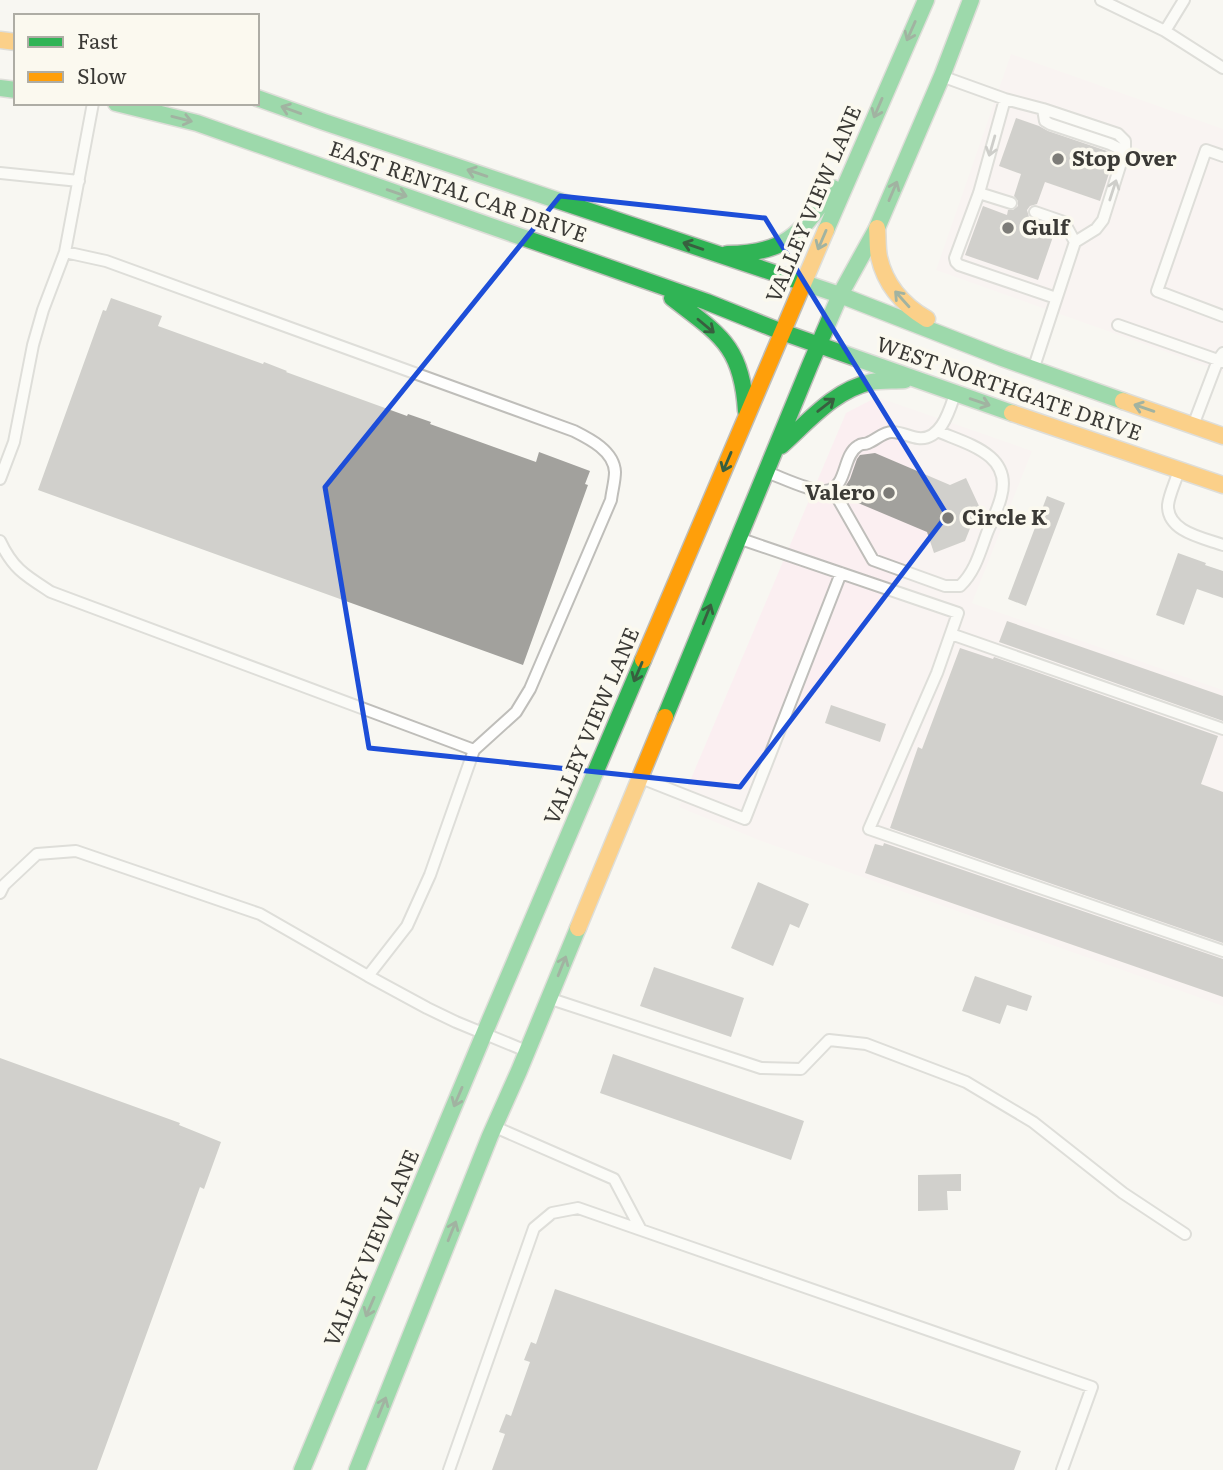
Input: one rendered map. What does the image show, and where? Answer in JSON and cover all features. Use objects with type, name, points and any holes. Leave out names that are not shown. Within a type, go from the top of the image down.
[{"type":"main road","name":"VALLEY VIEW LANE","points":[[302,1470],[484,1034],[926,0]]},
{"type":"main road","points":[[357,1470],[494,1127],[819,344],[840,295],[877,228],[942,76],[971,0]]},
{"type":"main road","name":"EAST RENTAL CAR DRIVE","points":[[259,99],[840,295]]},
{"type":"main road","name":"EAST RENTAL CAR DRIVE","points":[[124,105],[197,123],[708,302],[782,332]]},
{"type":"main road","points":[[719,255],[775,248],[791,238],[818,209],[858,154]]},
{"type":"main road","points":[[877,228],[878,255],[897,295],[917,314],[1002,358]]},
{"type":"main road","points":[[652,283],[729,345],[743,374],[746,419]]},
{"type":"main road","name":"WEST NORTHGATE DRIVE","points":[[840,295],[1002,358],[1223,436]]},
{"type":"main road","name":"WEST NORTHGATE DRIVE","points":[[782,332],[1223,485]]},
{"type":"main road","points":[[775,450],[801,429],[823,405],[849,390],[872,382],[915,380]]},
{"type":"lane","points":[[1101,0],[1165,31],[1223,68]]},
{"type":"lane","points":[[1165,31],[1184,0]]},
{"type":"lane","points":[[942,76],[1005,99],[1118,134],[1125,141],[1123,158],[1103,220],[1096,229],[1075,243],[1033,369]]},
{"type":"lane","points":[[1005,99],[979,193],[954,258],[959,265],[981,267],[1019,280],[1056,298]]},
{"type":"lane","points":[[0,479],[14,442],[33,345],[43,310],[65,252],[93,105]]},
{"type":"lane","points":[[1223,156],[1206,150],[1157,291],[1223,316]]},
{"type":"lane","points":[[0,173],[79,181]]},
{"type":"lane","points":[[979,193],[1004,205]]},
{"type":"lane","points":[[1039,217],[1064,222],[1075,243]]},
{"type":"lane","points":[[65,252],[106,261],[573,431],[606,451],[615,470],[611,500],[530,689],[516,712],[474,750],[430,875],[407,926],[368,976]]},
{"type":"lane","points":[[1118,325],[1221,359],[1194,426]]},
{"type":"lane","points":[[766,472],[822,492],[833,490],[853,450],[859,445],[869,443],[887,432],[926,438],[937,431],[947,417],[955,394]]},
{"type":"lane","points":[[833,490],[873,560],[945,586],[960,586],[971,575],[1001,496],[1004,481],[997,463],[985,451],[937,431]]},
{"type":"lane","points":[[1179,470],[1168,505],[1171,519],[1184,531],[1223,545]]},
{"type":"lane","points":[[738,539],[958,613],[937,673],[869,829],[1223,951]]},
{"type":"lane","points":[[0,541],[23,575],[51,592],[474,750]]},
{"type":"lane","points":[[640,778],[745,819],[841,573]]},
{"type":"lane","points":[[951,634],[1223,729]]},
{"type":"lane","points":[[0,893],[4,884],[37,854],[76,851],[260,914],[437,1013],[527,1052]]},
{"type":"lane","points":[[549,998],[761,1068],[801,1069],[829,1040],[866,1044],[966,1082],[1033,1122],[1123,1193],[1185,1234]]},
{"type":"lane","points":[[494,1127],[614,1179],[641,1230]]},
{"type":"lane","points":[[449,1470],[534,1228],[552,1213],[578,1208],[1092,1387],[1062,1470]]},
{"type":"highlighted area","points":[[560,196],[765,218],[947,515],[740,787],[369,748],[325,487]]},
{"type":"shaded area","points":[[1011,54],[1223,129],[1223,372],[936,270]]},
{"type":"shaded area","points":[[877,397],[1032,451],[972,603],[1223,690],[1223,1006],[761,841],[679,807],[846,413]]},
{"type":"building","points":[[1016,118],[1107,151],[1114,158],[1100,201],[1045,182],[1037,204],[1027,210],[1031,222],[1055,231],[1038,280],[965,255],[983,206],[1007,215],[1008,210],[1018,206],[1014,196],[1021,174],[999,166]]},
{"type":"building","points":[[111,298],[162,316],[158,326],[263,364],[264,362],[536,462],[539,452],[590,471],[585,484],[588,485],[523,665],[38,490],[103,310],[106,311]]},
{"type":"building","points":[[875,453],[950,485],[966,478],[979,506],[965,541],[934,553],[927,532],[851,500],[843,490],[857,459],[860,455]]},
{"type":"building","points":[[1047,496],[1065,503],[1026,606],[1008,599]]},
{"type":"building","points":[[1178,553],[1223,571],[1223,598],[1197,589],[1184,625],[1156,615]]},
{"type":"building","points":[[1007,621],[1223,696],[1223,721],[999,642]]},
{"type":"building","points":[[960,648],[993,659],[994,657],[1218,736],[1201,784],[1223,792],[1223,943],[890,828],[918,747],[922,749]]},
{"type":"building","points":[[831,705],[886,724],[880,742],[825,723]]},
{"type":"building","points":[[884,843],[1223,959],[1223,997],[865,873],[875,844],[883,846]]},
{"type":"building","points":[[758,882],[809,904],[799,928],[790,924],[773,966],[731,948]]},
{"type":"building","points":[[654,967],[744,998],[731,1037],[640,1006]]},
{"type":"building","points":[[975,976],[1032,996],[1027,1011],[1007,1005],[1000,1024],[962,1011]]},
{"type":"building","points":[[613,1054],[804,1121],[791,1160],[600,1093]]},
{"type":"building","points":[[0,1058],[180,1123],[179,1125],[221,1142],[204,1189],[200,1187],[97,1470],[0,1470]]},
{"type":"building","points":[[961,1174],[961,1191],[947,1191],[948,1210],[918,1211],[918,1175]]},
{"type":"building","points":[[555,1289],[1021,1451],[1014,1470],[492,1470],[505,1434],[499,1432],[506,1414],[511,1416],[530,1362],[524,1360],[531,1342],[536,1344]]},
{"type":"traffic: fast","points":[[826,230],[926,0]]},
{"type":"traffic: fast","points":[[665,717],[810,365],[840,295],[877,228],[942,76],[971,0]]},
{"type":"traffic: fast","points":[[0,88],[14,90]]},
{"type":"traffic: fast","points":[[259,99],[840,295],[1002,358],[1123,401]]},
{"type":"traffic: fast","points":[[124,105],[197,123],[707,302],[782,332],[1012,413]]},
{"type":"traffic: fast","points":[[727,254],[764,250],[790,238],[801,229],[833,188]]},
{"type":"traffic: fast","points":[[672,298],[726,344],[740,371],[746,411]]},
{"type":"traffic: fast","points":[[781,446],[822,408],[845,392],[871,382],[905,380]]},
{"type":"traffic: fast","points":[[302,1470],[643,660]]},
{"type":"traffic: fast","points":[[357,1470],[490,1136],[578,928]]},
{"type":"traffic: slow","points":[[0,40],[14,42]]},
{"type":"traffic: slow","points":[[877,228],[879,257],[890,285],[910,307],[927,319]]},
{"type":"traffic: slow","points":[[643,660],[826,230]]},
{"type":"traffic: slow","points":[[1123,401],[1223,436]]},
{"type":"traffic: slow","points":[[1012,413],[1223,485]]},
{"type":"traffic: slow","points":[[578,928],[665,717]]},
{"type":"place","name":"Stop Over","points":[[1058,159]]},
{"type":"place","name":"Gulf","points":[[1008,228]]},
{"type":"place","name":"Valero","points":[[889,493]]},
{"type":"place","name":"Circle K","points":[[948,518]]}]
